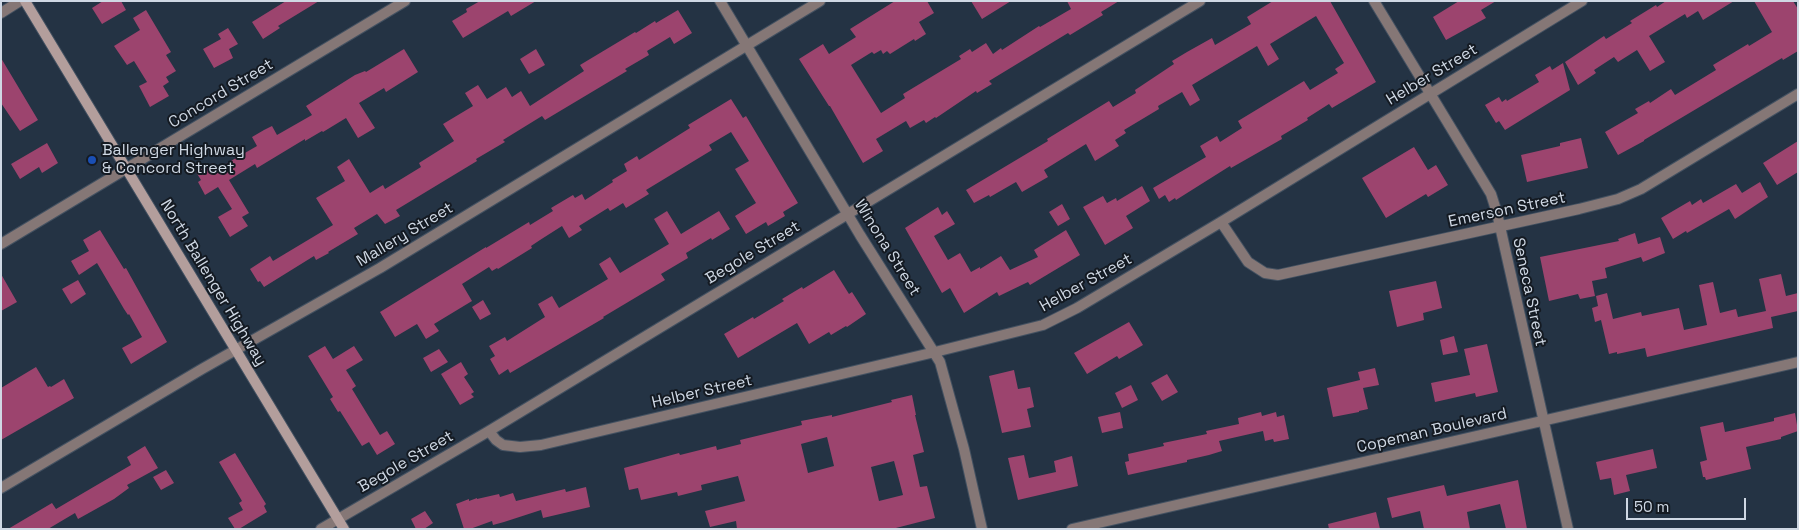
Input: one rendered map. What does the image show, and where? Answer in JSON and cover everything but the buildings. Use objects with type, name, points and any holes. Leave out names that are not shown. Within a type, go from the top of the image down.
[{"type":"main road","name":"North Ballenger Highway","points":[[25,1],[344,529]]},
{"type":"street","points":[[1,13],[20,1]]},
{"type":"street","name":"Concord Street","points":[[1,244],[404,1]]},
{"type":"street","name":"Winona Street","points":[[720,1],[848,214],[935,352],[943,370],[982,529]]},
{"type":"street","name":"Mallery Street","points":[[1,488],[380,268],[820,1]]},
{"type":"street","name":"Begole Street","points":[[321,529],[489,431],[1200,1]]},
{"type":"street","name":"Seneca Street","points":[[1374,1],[1491,194],[1500,226],[1568,529]]},
{"type":"street","name":"Helber Street","points":[[489,431],[503,445],[520,447],[541,445],[935,352],[1032,328],[1054,320],[1222,222],[1582,1]]},
{"type":"street","name":"Emerson Street","points":[[1222,222],[1248,262],[1265,273],[1278,275],[1593,206],[1630,194],[1652,182],[1798,94]]},
{"type":"street","name":"Copeman Boulevard","points":[[1072,529],[1798,362]]},
{"type":"place","name":"Ballenger Highway & Concord Street","points":[[92,160]]}]
